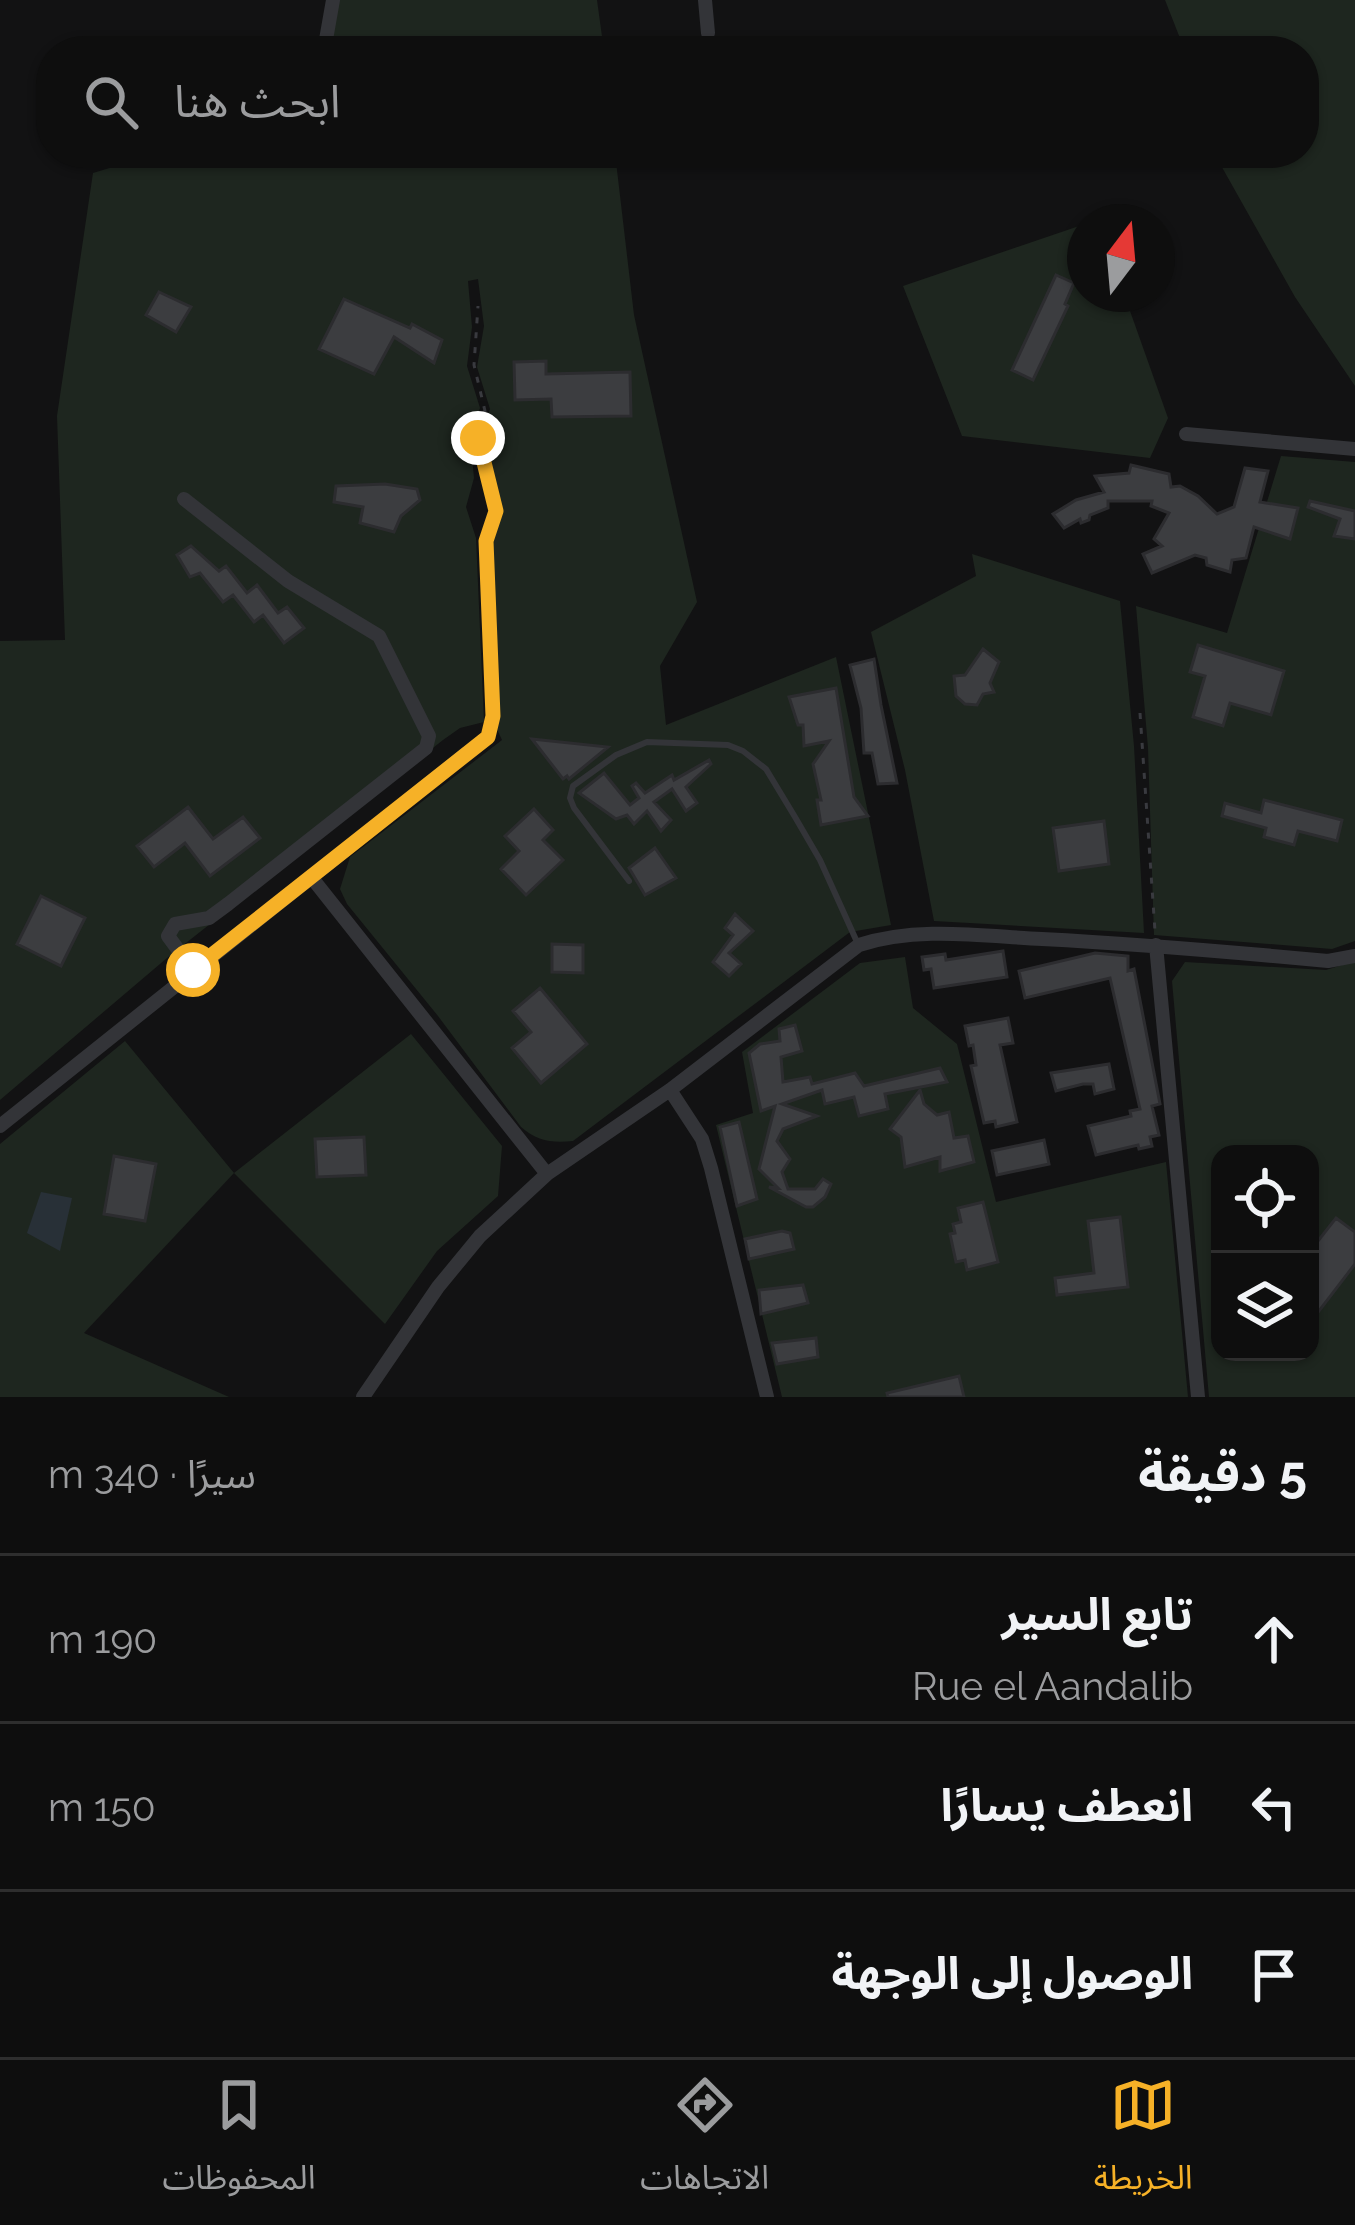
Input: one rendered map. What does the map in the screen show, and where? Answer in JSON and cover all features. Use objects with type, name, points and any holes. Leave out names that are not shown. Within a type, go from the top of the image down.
[{"type":"street","points":[[327,36],[333,0]]},
{"type":"street","points":[[705,0],[708,33]]},
{"type":"street","points":[[1186,434],[1355,449]]},
{"type":"street","points":[[184,499],[288,581],[379,635],[430,736],[426,748],[228,904],[209,918],[175,924],[168,936],[193,970]]},
{"type":"street","points":[[0,1126],[466,753]]},
{"type":"street","points":[[312,878],[547,1174]]},
{"type":"street","points":[[363,1397],[466,1253],[547,1174],[670,1090],[859,945],[887,936],[939,934],[1156,945],[1328,961],[1355,956]]},
{"type":"street","points":[[1156,945],[1198,1397]]},
{"type":"street","points":[[670,1090],[702,1139],[766,1397]]},
{"type":"lane","points":[[629,880],[574,808],[573,786],[616,754],[647,742],[728,745],[766,769],[820,860],[859,945]]},
{"type":"path","points":[[466,753],[493,728],[486,541],[496,511],[478,448],[485,411],[474,364],[478,306]]},
{"type":"path","points":[[1140,713],[1156,945]]},
{"type":"shaded area","points":[[339,0],[597,0],[602,36],[333,36]]},
{"type":"shaded area","points":[[1165,0],[1355,0],[1355,386],[1295,297],[1222,168],[1319,168],[1319,36],[1179,36]]},
{"type":"shaded area","points":[[110,168],[617,168],[634,315],[697,602],[660,666],[666,725],[836,657],[891,925],[850,932],[573,1141],[558,1142],[521,1127],[347,904],[340,889],[350,857],[502,740],[495,725],[490,529],[501,514],[479,439],[490,409],[477,367],[484,326],[478,279],[468,281],[472,327],[467,366],[480,408],[470,436],[474,478],[466,507],[476,538],[484,722],[460,728],[443,740],[167,958],[0,1100],[0,641],[65,640],[57,416],[93,173]]},
{"type":"shaded area","points":[[1067,230],[1067,312],[1130,312],[1168,418],[1150,458],[962,436],[903,286]]},
{"type":"shaded area","points":[[1281,456],[1355,462],[1355,941],[1332,949],[1154,935],[1148,748],[1136,606],[1227,633]]},
{"type":"shaded area","points":[[972,554],[1120,601],[1144,933],[934,921],[905,770],[871,632],[976,576]]},
{"type":"shaded area","points":[[905,957],[913,1008],[957,1044],[996,1202],[1166,1162],[1188,1397],[782,1397],[716,1125],[753,1113],[742,1052],[860,963]]},
{"type":"shaded area","points":[[1355,961],[1355,1397],[1209,1397],[1172,981],[1185,962],[1326,970]]},
{"type":"shaded area","points":[[411,1034],[502,1146],[498,1196],[437,1251],[385,1324],[234,1173]]},
{"type":"shaded area","points":[[125,1041],[234,1173],[84,1333],[229,1397],[0,1397],[0,1144]]},
{"type":"shaded area","points":[[41,1192],[72,1198],[60,1251],[27,1233]]},
{"type":"building","points":[[1056,275],[1067,280],[1067,308],[1033,380],[1012,370]]},
{"type":"building","points":[[159,292],[191,307],[176,332],[146,315]]},
{"type":"building","points":[[344,299],[442,340],[434,363],[394,337],[374,374],[319,349]]},
{"type":"building","points":[[546,361],[546,374],[630,372],[631,416],[552,417],[551,399],[515,400],[514,362]]},
{"type":"building","points":[[1131,465],[1169,474],[1171,487],[1180,486],[1198,496],[1217,514],[1234,507],[1245,468],[1268,471],[1260,502],[1298,508],[1290,539],[1254,527],[1246,558],[1232,560],[1230,572],[1207,565],[1206,558],[1195,555],[1152,573],[1143,554],[1162,546],[1154,539],[1169,513],[1151,506],[1152,501],[1108,501],[1108,508],[1090,515],[1089,520],[1081,523],[1080,519],[1064,528],[1053,514],[1076,500],[1104,492],[1095,476],[1129,473]]},
{"type":"building","points":[[385,484],[417,489],[420,500],[401,516],[394,532],[360,523],[363,507],[334,502],[336,486]]},
{"type":"building","points":[[1310,501],[1355,511],[1355,539],[1334,536],[1340,519],[1308,507]]},
{"type":"building","points":[[191,546],[219,571],[226,566],[247,593],[257,585],[278,613],[287,607],[304,628],[284,643],[263,615],[254,622],[233,595],[223,602],[200,573],[190,577],[177,555]]},
{"type":"building","points":[[1198,645],[1284,671],[1271,715],[1230,703],[1223,726],[1193,717],[1205,676],[1190,672]]},
{"type":"building","points":[[983,649],[999,662],[990,683],[994,692],[983,694],[977,705],[965,704],[956,696],[954,676],[965,675]]},
{"type":"building","points":[[874,659],[897,783],[878,784],[872,753],[864,753],[861,708],[850,665]]},
{"type":"building","points":[[836,688],[854,797],[868,816],[821,825],[813,764],[829,741],[804,746],[803,725],[798,725],[789,697]]},
{"type":"building","points":[[532,739],[608,747],[563,779]]},
{"type":"building","points":[[709,760],[711,764],[686,787],[697,803],[686,811],[672,789],[654,802],[671,820],[661,831],[647,811],[634,824],[627,815],[616,819],[579,793],[604,773],[630,805],[639,798],[632,786],[636,783],[645,793],[672,775],[674,780]]},
{"type":"building","points":[[1264,800],[1342,820],[1337,841],[1298,831],[1294,845],[1264,837],[1266,828],[1222,816],[1225,803],[1261,813]]},
{"type":"building","points":[[188,807],[213,839],[243,817],[260,838],[210,876],[185,843],[154,867],[137,846]]},
{"type":"building","points":[[534,809],[553,830],[543,840],[563,860],[526,895],[501,869],[519,851],[505,836]]},
{"type":"building","points":[[1104,821],[1109,864],[1059,871],[1053,828]]},
{"type":"building","points":[[655,848],[676,878],[645,895],[629,868]]},
{"type":"building","points":[[41,896],[85,918],[61,966],[17,944]]},
{"type":"building","points":[[735,914],[753,931],[729,953],[741,964],[729,976],[713,962],[733,935],[725,928]]},
{"type":"building","points":[[552,944],[583,945],[583,973],[552,972]]},
{"type":"building","points":[[1003,951],[1007,977],[934,988],[931,969],[924,970],[922,957],[945,954],[946,960]]},
{"type":"building","points":[[1095,953],[1128,956],[1128,971],[1134,969],[1160,1104],[1152,1106],[1159,1135],[1150,1137],[1152,1146],[1096,1155],[1088,1126],[1131,1116],[1130,1111],[1140,1109],[1110,978],[1025,998],[1019,971]]},
{"type":"building","points":[[540,988],[587,1044],[541,1083],[512,1048],[531,1032],[513,1011]]},
{"type":"building","points":[[1008,1018],[1013,1043],[1000,1045],[1017,1122],[996,1127],[995,1121],[984,1123],[971,1066],[976,1065],[973,1045],[969,1046],[965,1026]]},
{"type":"building","points":[[795,1025],[802,1051],[781,1057],[783,1082],[810,1077],[812,1084],[855,1073],[864,1086],[940,1068],[947,1082],[885,1094],[888,1109],[859,1116],[854,1097],[825,1104],[822,1090],[782,1104],[817,1116],[783,1129],[777,1141],[790,1159],[782,1172],[788,1189],[815,1189],[823,1179],[831,1184],[813,1207],[769,1187],[778,1188],[759,1169],[775,1106],[761,1111],[749,1053],[760,1044],[780,1041],[779,1029]]},
{"type":"building","points":[[1109,1064],[1114,1089],[1095,1094],[1093,1084],[1083,1084],[1056,1091],[1051,1073]]},
{"type":"building","points":[[920,1090],[924,1104],[937,1115],[949,1112],[954,1138],[968,1136],[974,1162],[940,1171],[940,1157],[905,1167],[901,1137],[890,1129]]},
{"type":"building","points":[[739,1122],[757,1199],[737,1206],[720,1127]]},
{"type":"building","points":[[364,1137],[366,1175],[317,1177],[315,1139]]},
{"type":"building","points":[[1044,1140],[1049,1164],[997,1175],[992,1151]]},
{"type":"building","points":[[114,1156],[156,1164],[145,1221],[104,1214]]},
{"type":"building","points":[[983,1202],[998,1262],[967,1270],[965,1260],[956,1262],[950,1234],[955,1233],[953,1224],[961,1222],[958,1208]]},
{"type":"building","points":[[1120,1217],[1128,1287],[1057,1295],[1055,1278],[1094,1273],[1088,1221]]},
{"type":"building","points":[[1336,1218],[1355,1232],[1355,1264],[1319,1311],[1319,1253],[1319,1240]]},
{"type":"building","points":[[790,1233],[794,1249],[749,1259],[745,1239]]},
{"type":"building","points":[[803,1285],[808,1303],[761,1314],[759,1290]]},
{"type":"building","points":[[816,1338],[818,1357],[777,1364],[772,1343]]},
{"type":"building","points":[[959,1376],[964,1397],[888,1397],[887,1393]]},
{"type":"route","points":[[193,970],[488,737],[493,728],[486,541],[496,499],[478,438]]}]
